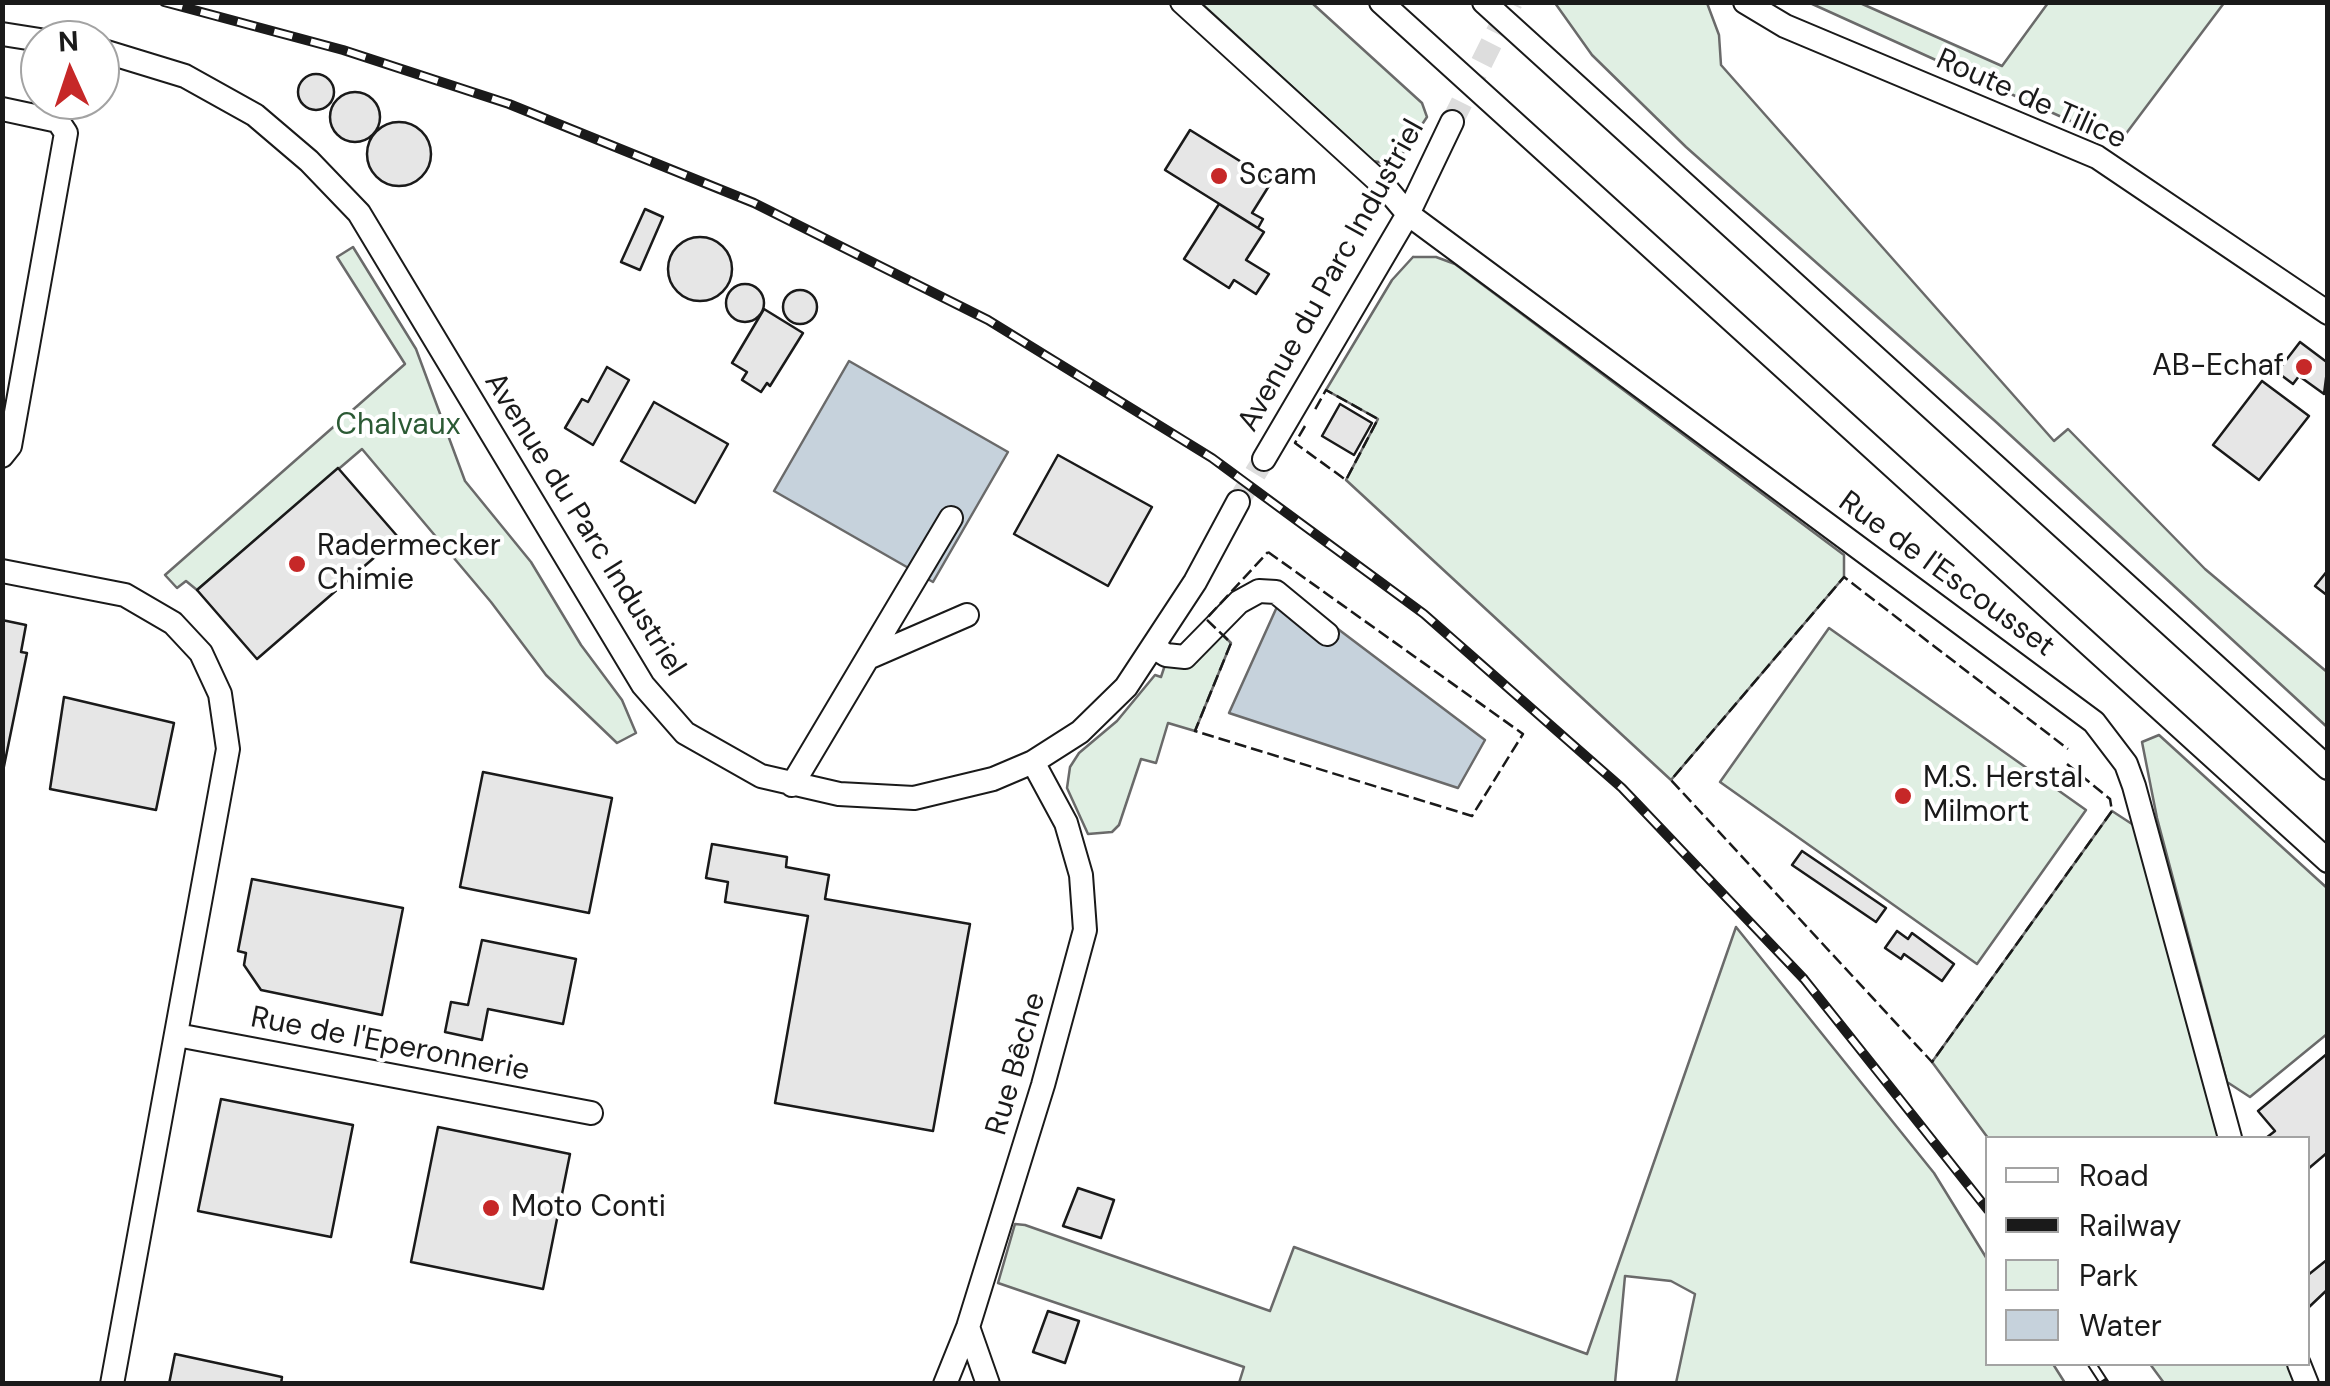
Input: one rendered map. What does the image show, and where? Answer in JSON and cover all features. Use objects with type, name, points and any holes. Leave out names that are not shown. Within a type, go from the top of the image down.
[{"type":"street","name":"Rue de l'Escousset","points":[[1182,2],[1386,188],[1408,214],[2102,732],[2126,764],[2134,786],[2229,1136]]},
{"type":"street","points":[[1381,2],[2328,861]]},
{"type":"street","points":[[1484,2],[2328,768]]},
{"type":"street","name":"Route de Tilice","points":[[1745,2],[1785,26],[2097,156],[2328,313]]},
{"type":"street","name":"Avenue du Parc Industriel","points":[[120,56],[184,76],[255,115],[346,200],[396,274],[643,685],[686,733],[761,776],[839,794],[914,798],[994,779],[1033,762],[1080,732],[1108,708],[1155,648],[1238,502]]},
{"type":"street","points":[[2,109],[58,121],[66,132],[10,446],[2,456]]},
{"type":"street","name":"Avenue du Parc Industriel","points":[[1264,459],[1408,214],[1452,122]]},
{"type":"street","points":[[792,785],[951,518]]},
{"type":"street","points":[[2,570],[125,595],[173,623],[201,653],[220,694],[228,750],[112,1384]]},
{"type":"street","points":[[1155,648],[1166,656],[1185,657],[1240,602],[1259,592],[1276,592],[1327,634]]},
{"type":"street","points":[[865,659],[967,615]]},
{"type":"street","name":"Rue Bêche","points":[[945,1384],[968,1327],[1044,1085],[1085,930],[1081,875],[1066,823],[1033,762]]},
{"type":"street","name":"Rue de l'Eperonnerie","points":[[177,1035],[591,1113]]},
{"type":"street","points":[[968,1327],[988,1384]]},
{"type":"green space","points":[[1201,3],[1312,3],[1422,103],[1427,117],[1395,165],[1373,161]]},
{"type":"green space","points":[[1555,3],[1707,3],[1719,35],[1721,65],[2054,441],[2068,429],[2205,569],[2327,672],[2327,727],[1995,421],[1686,147],[1592,55]]},
{"type":"green space","points":[[1810,3],[1860,3],[2002,66],[2048,3],[2224,3],[2119,143]]},
{"type":"green space","name":"Chalvaux","points":[[353,247],[416,349],[465,481],[531,562],[581,645],[622,700],[636,733],[617,743],[546,675],[491,602],[362,449],[197,590],[186,581],[177,588],[165,575],[405,364],[337,257]]},
{"type":"green space","points":[[1413,257],[1436,257],[1455,264],[1844,555],[1844,577],[1671,780],[1346,480],[1378,419],[1326,390],[1392,280]]},
{"type":"green space","name":"M.S. Herstal Milmort","points":[[1829,628],[2086,810],[1977,964],[1720,782]]},
{"type":"green space","points":[[1221,633],[1231,643],[1195,731],[1168,723],[1156,763],[1141,759],[1119,825],[1112,832],[1088,834],[1067,788],[1070,767],[1079,753],[1117,721],[1155,675],[1161,677],[1166,662]]},
{"type":"green space","points":[[2159,735],[2327,888],[2327,1034],[2250,1097],[2227,1082],[2157,818],[2142,742]]},
{"type":"green space","points":[[2112,811],[2135,826],[2220,1136],[1987,1136],[1932,1062]]},
{"type":"green space","points":[[1736,927],[1934,1173],[1985,1256],[1985,1366],[2054,1366],[2065,1383],[1676,1383],[1695,1294],[1671,1281],[1625,1276],[1615,1383],[1239,1383],[1244,1367],[998,1283],[1015,1224],[1025,1225],[1270,1311],[1294,1247],[1587,1354]]},
{"type":"green space","points":[[2151,1366],[2294,1366],[2300,1383],[2164,1383]]},
{"type":"water","points":[[849,361],[1008,452],[933,582],[774,491]]},
{"type":"water","points":[[1285,589],[1485,740],[1458,788],[1229,713]]},
{"type":"building","points":[[316,74],[329,79],[334,92],[329,105],[316,110],[303,105],[298,92],[303,79]]},
{"type":"building","points":[[355,92],[373,99],[380,117],[373,135],[355,142],[337,135],[330,117],[337,99]]},
{"type":"building","points":[[399,122],[422,131],[431,154],[422,177],[399,186],[376,177],[367,154],[376,131]]},
{"type":"building","name":"Scam","points":[[1190,130],[1272,181],[1252,213],[1263,219],[1258,228],[1165,170]]},
{"type":"building","points":[[1219,204],[1264,232],[1246,260],[1269,274],[1256,294],[1234,280],[1229,288],[1184,259]]},
{"type":"building","points":[[645,209],[663,217],[640,270],[621,262]]},
{"type":"building","points":[[700,237],[723,246],[732,269],[723,292],[700,301],[677,292],[668,269],[677,246]]},
{"type":"building","points":[[745,284],[759,289],[764,303],[759,317],[745,322],[731,317],[726,303],[731,289]]},
{"type":"building","points":[[800,290],[812,295],[817,307],[812,319],[800,324],[788,319],[783,307],[788,295]]},
{"type":"building","points":[[764,309],[803,333],[770,386],[767,383],[761,392],[742,380],[747,372],[732,363]]},
{"type":"building","name":"AB-Echaf","points":[[2300,342],[2328,363],[2324,394],[2299,376],[2293,384],[2277,372]]},
{"type":"building","points":[[607,367],[629,380],[593,445],[565,428],[582,399],[588,402]]},
{"type":"building","points":[[2262,381],[2309,416],[2259,480],[2213,445]]},
{"type":"building","points":[[654,402],[728,444],[695,503],[621,461]]},
{"type":"building","points":[[1340,404],[1372,423],[1354,455],[1322,436]]},
{"type":"building","points":[[1058,455],[1152,507],[1108,586],[1014,534]]},
{"type":"building","name":"Radermecker Chimie","points":[[338,468],[398,537],[257,659],[197,590]]},
{"type":"building","points":[[2328,570],[2328,596],[2315,586]]},
{"type":"building","points":[[2,620],[26,625],[21,652],[27,653],[2,776]]},
{"type":"building","points":[[64,697],[174,723],[156,810],[50,789]]},
{"type":"building","points":[[483,772],[612,798],[589,913],[460,887]]},
{"type":"building","points":[[712,844],[787,857],[786,867],[829,875],[825,899],[970,924],[933,1131],[775,1103],[808,916],[725,902],[728,882],[706,878]]},
{"type":"building","points":[[1802,851],[1886,908],[1876,922],[1792,865]]},
{"type":"building","points":[[252,879],[403,908],[382,1015],[261,990],[244,965],[246,953],[238,951]]},
{"type":"building","points":[[1897,931],[1908,939],[1912,933],[1954,964],[1942,981],[1904,954],[1901,959],[1885,948]]},
{"type":"building","points":[[482,940],[576,959],[563,1024],[488,1009],[482,1040],[445,1032],[451,1002],[468,1005]]},
{"type":"building","points":[[2328,1053],[2328,1152],[2310,1167],[2310,1136],[2269,1136],[2275,1131],[2258,1111]]},
{"type":"building","points":[[221,1099],[353,1125],[331,1237],[198,1211]]},
{"type":"building","name":"Moto Conti","points":[[438,1127],[570,1154],[543,1289],[411,1262]]},
{"type":"building","points":[[1078,1188],[1114,1200],[1101,1238],[1063,1226]]},
{"type":"building","points":[[2328,1259],[2328,1289],[2310,1306],[2310,1273]]},
{"type":"building","points":[[1048,1311],[1079,1321],[1065,1363],[1033,1352]]},
{"type":"building","points":[[175,1354],[282,1377],[281,1384],[169,1384]]},
{"type":"tunnel","points":[[1452,122],[1512,2]]},
{"type":"tunnel","points":[[1238,502],[1264,459]]},
{"type":"railway","points":[[164,2],[343,50],[509,104],[754,203],[988,320],[1212,458],[1424,614],[1622,788],[1804,979],[1985,1206]]},
{"type":"railway","points":[[2093,1366],[2105,1384]]},
{"type":"fence","points":[[1305,426],[1295,443],[1346,480],[1378,419],[1326,390],[1313,413]]},
{"type":"fence","points":[[1268,552],[1523,734],[1472,816],[1195,731],[1231,643],[1206,619],[1268,552]]},
{"type":"fence","points":[[2067,764],[2110,799],[2112,811],[1932,1062],[1671,780],[1844,577],[2068,749]]},
{"type":"place","name":"Scam","points":[[1219,176]]},
{"type":"place","name":"AB-Echaf","points":[[2304,367]]},
{"type":"place","name":"Radermecker Chimie","points":[[297,564]]},
{"type":"place","name":"M.S. Herstal Milmort","points":[[1903,796]]},
{"type":"place","name":"Moto Conti","points":[[491,1208]]}]
